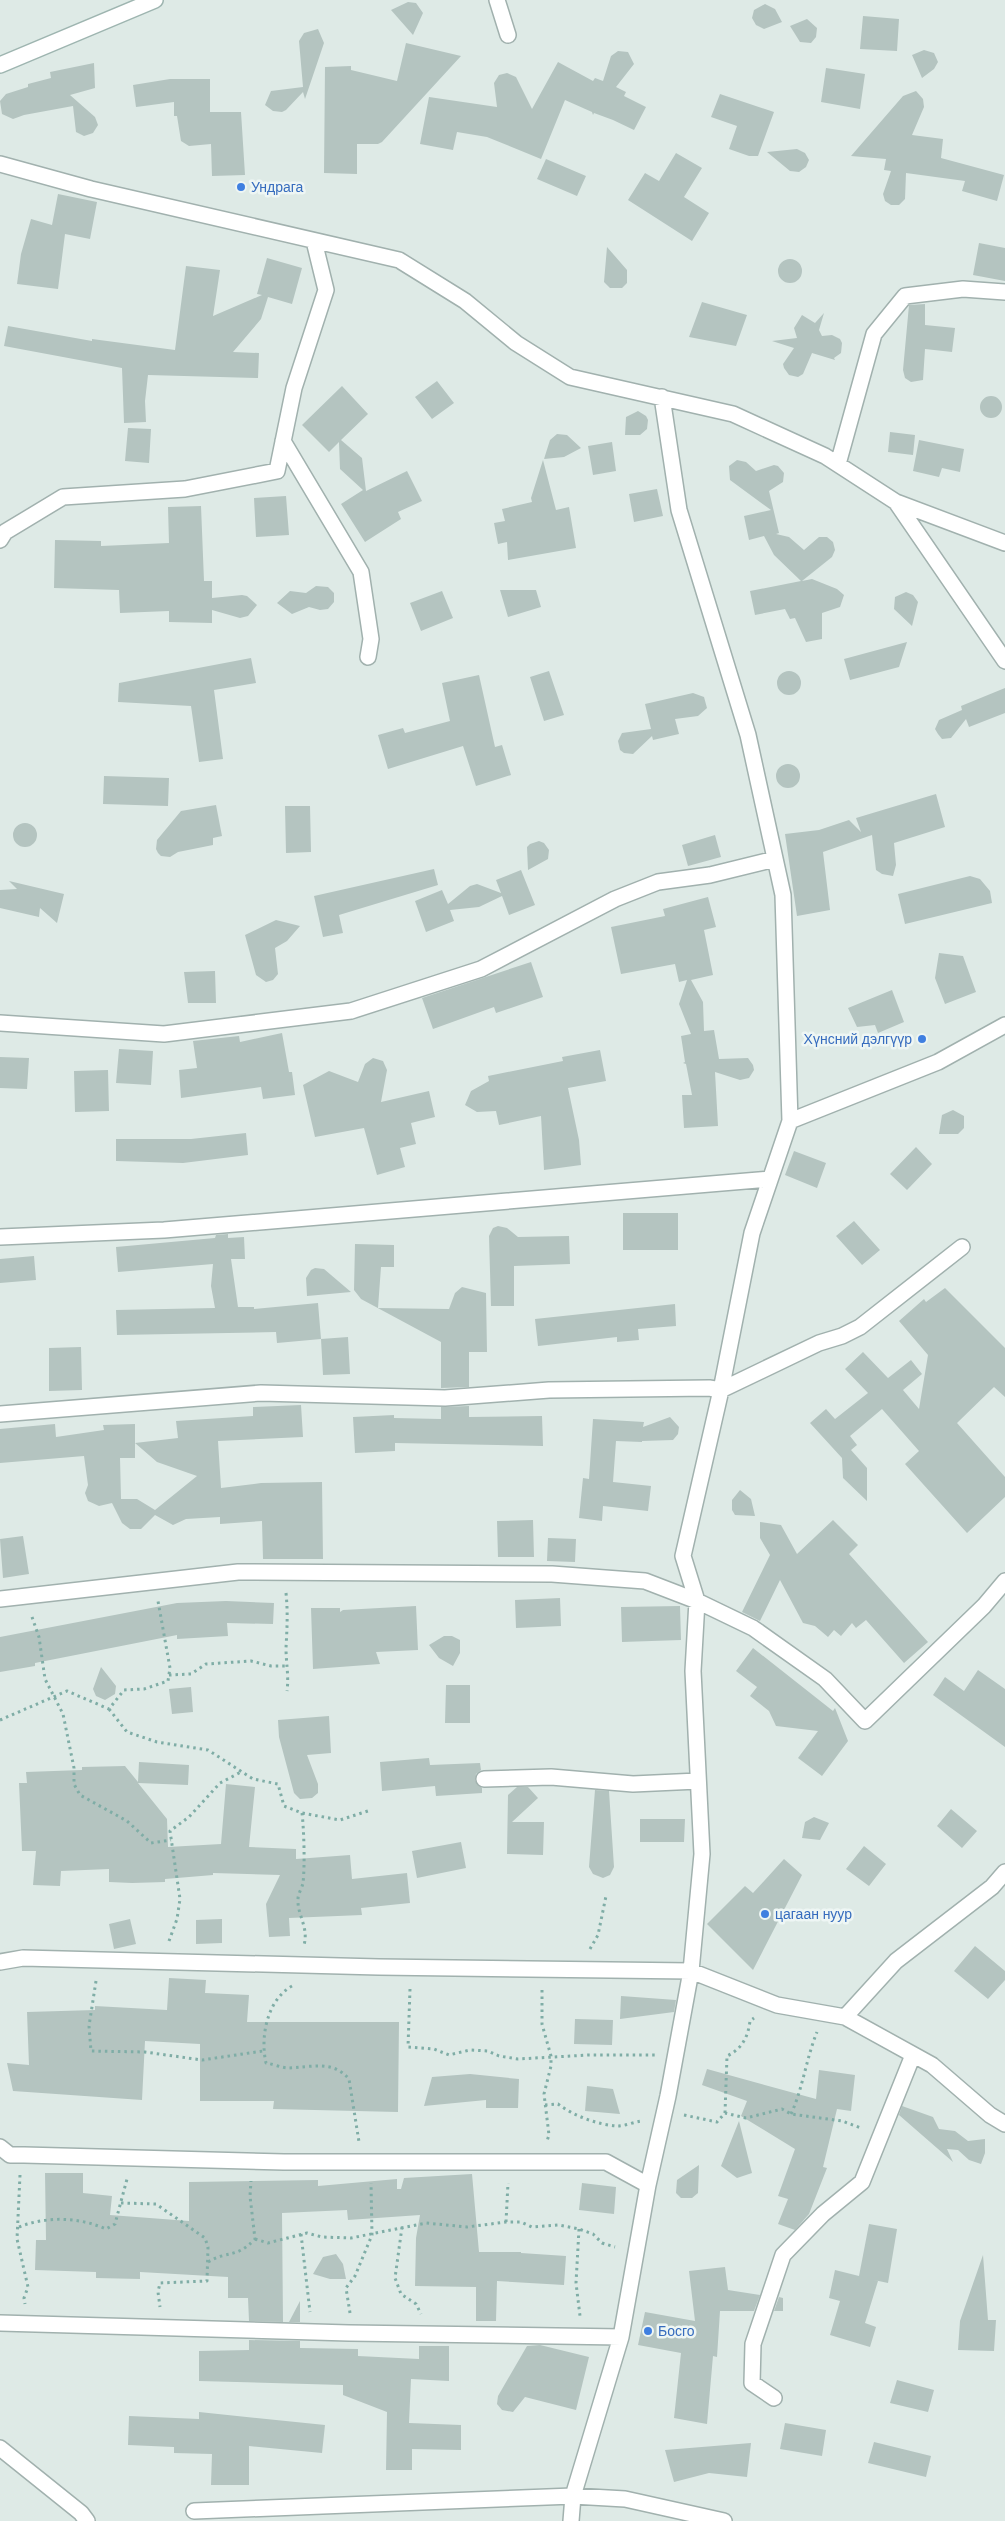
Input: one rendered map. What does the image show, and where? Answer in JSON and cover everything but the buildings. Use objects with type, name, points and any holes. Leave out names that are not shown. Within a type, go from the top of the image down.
[{"type":"street","points":[[0,65],[155,0]]},
{"type":"street","points":[[497,0],[508,35]]},
{"type":"street","points":[[0,164],[91,189],[399,260],[465,302],[516,343],[570,377],[733,414],[838,464],[896,502],[1005,543]]},
{"type":"street","points":[[0,540],[5,532],[63,497],[185,489],[277,471],[294,388],[326,290],[314,241]]},
{"type":"street","points":[[838,464],[874,334],[905,296],[963,289],[1005,292]]},
{"type":"street","points":[[571,2521],[573,2496],[622,2337],[648,2184],[664,2116],[691,1971],[702,1854],[693,1671],[697,1601],[683,1556],[721,1390],[752,1233],[790,1120],[783,895],[748,735],[679,510],[662,397]]},
{"type":"street","points":[[283,441],[361,572],[371,639],[368,657]]},
{"type":"street","points":[[896,502],[1005,661]]},
{"type":"street","points":[[0,1023],[164,1034],[351,1011],[481,969],[616,899],[658,882],[710,875],[775,859]]},
{"type":"street","points":[[790,1120],[938,1062],[1005,1025]]},
{"type":"street","points":[[0,1236],[164,1230],[770,1179]]},
{"type":"street","points":[[0,1414],[261,1393],[445,1398],[549,1390],[709,1388],[721,1390],[819,1343],[842,1336],[860,1327],[962,1247]]},
{"type":"street","points":[[0,1599],[238,1572],[571,1575],[645,1581],[697,1601],[753,1628],[825,1679],[865,1721],[984,1606],[1005,1581]]},
{"type":"street","points":[[484,1779],[551,1777],[633,1784],[698,1781]]},
{"type":"street","points":[[845,2017],[896,1961],[992,1887],[1005,1872]]},
{"type":"street","points":[[0,1962],[23,1958],[416,1968],[691,1971],[777,2005],[845,2017],[932,2064],[990,2115],[1005,2124]]},
{"type":"street","points":[[774,2398],[752,2383],[752,2344],[783,2255],[823,2214],[862,2182],[913,2055]]},
{"type":"street","points":[[0,2146],[10,2155],[250,2161],[606,2162],[648,2184]]},
{"type":"street","points":[[0,2324],[349,2333],[622,2337]]},
{"type":"street","points":[[0,2448],[81,2513],[87,2521]]},
{"type":"street","points":[[194,2511],[573,2496],[625,2499],[724,2521]]},
{"type":"path","points":[[284,1573],[288,1612],[287,1691]]},
{"type":"path","points":[[110,1709],[124,1690],[144,1689],[168,1681],[170,1668],[161,1613],[152,1581]]},
{"type":"path","points":[[26,1595],[39,1637],[46,1679],[53,1697],[63,1714],[74,1768],[74,1784],[80,1795],[127,1821],[151,1843],[171,1840]]},
{"type":"path","points":[[169,1675],[191,1674],[206,1664],[251,1661],[271,1666],[288,1666]]},
{"type":"path","points":[[0,1720],[67,1691],[110,1709],[127,1732],[158,1742],[208,1750],[253,1779],[278,1784],[284,1806],[302,1813],[340,1820],[371,1810]]},
{"type":"path","points":[[167,1962],[169,1940],[177,1919],[180,1899],[170,1831],[189,1817],[220,1783],[241,1771]]},
{"type":"path","points":[[302,1813],[305,1835],[302,1846],[303,1883],[298,1899],[305,1926]]},
{"type":"path","points":[[586,1970],[590,1950],[603,1918],[606,1896]]},
{"type":"path","points":[[97,1960],[96,1983],[89,2026],[91,2051],[145,2052],[202,2060],[263,2052]]},
{"type":"path","points":[[304,1965],[297,1984],[285,1990],[273,2006],[267,2021],[263,2052],[266,2063],[288,2068],[302,2065],[330,2066],[342,2071],[349,2079],[358,2138],[369,2162],[372,2235],[355,2276],[346,2288],[351,2319],[349,2333]]},
{"type":"path","points":[[416,1968],[409,1981],[408,2047],[434,2049],[449,2055],[470,2050],[488,2051],[499,2056],[518,2059],[550,2056],[676,2055]]},
{"type":"path","points":[[544,1969],[542,2024],[550,2056],[550,2066],[544,2094],[549,2135],[545,2148],[548,2162]]},
{"type":"path","points":[[545,2105],[558,2104],[584,2118],[618,2126],[664,2116],[689,2114],[717,2122],[725,2113],[726,2056],[737,2052],[748,2036],[750,2021],[758,2016],[759,1997]]},
{"type":"path","points":[[790,2114],[799,2096],[800,2082],[811,2051]]},
{"type":"path","points":[[725,2113],[746,2118],[782,2110],[790,2114],[842,2121],[881,2134]]},
{"type":"path","points":[[24,2155],[17,2207],[20,2227],[17,2239],[28,2287],[24,2298],[28,2324]]},
{"type":"path","points":[[20,2227],[48,2218],[93,2223],[106,2230],[115,2224],[127,2180],[125,2158]]},
{"type":"path","points":[[250,2161],[250,2196],[255,2239]]},
{"type":"path","points":[[502,2162],[510,2177],[506,2190],[509,2198],[506,2222]]},
{"type":"path","points":[[121,2202],[156,2204],[206,2238],[207,2281],[160,2283],[158,2292]]},
{"type":"path","points":[[255,2239],[268,2243],[302,2234],[337,2238],[372,2235],[378,2232],[426,2223],[467,2227],[521,2222],[532,2227],[559,2225],[592,2234],[602,2243],[637,2249]]},
{"type":"path","points":[[402,2227],[395,2278],[401,2294],[416,2304],[422,2317],[426,2334]]},
{"type":"path","points":[[578,2336],[580,2308],[576,2282],[579,2230]]},
{"type":"path","points":[[302,2234],[311,2315],[309,2332]]},
{"type":"path","points":[[208,2262],[218,2256],[244,2250],[255,2239]]},
{"type":"place","name":"Ундрага","points":[[241,187]]},
{"type":"place","name":"Хүнсний дэлгүүр","points":[[922,1039]]},
{"type":"place","name":"цагаан нуур","points":[[765,1914]]},
{"type":"place","name":"Босго","points":[[648,2331]]}]
